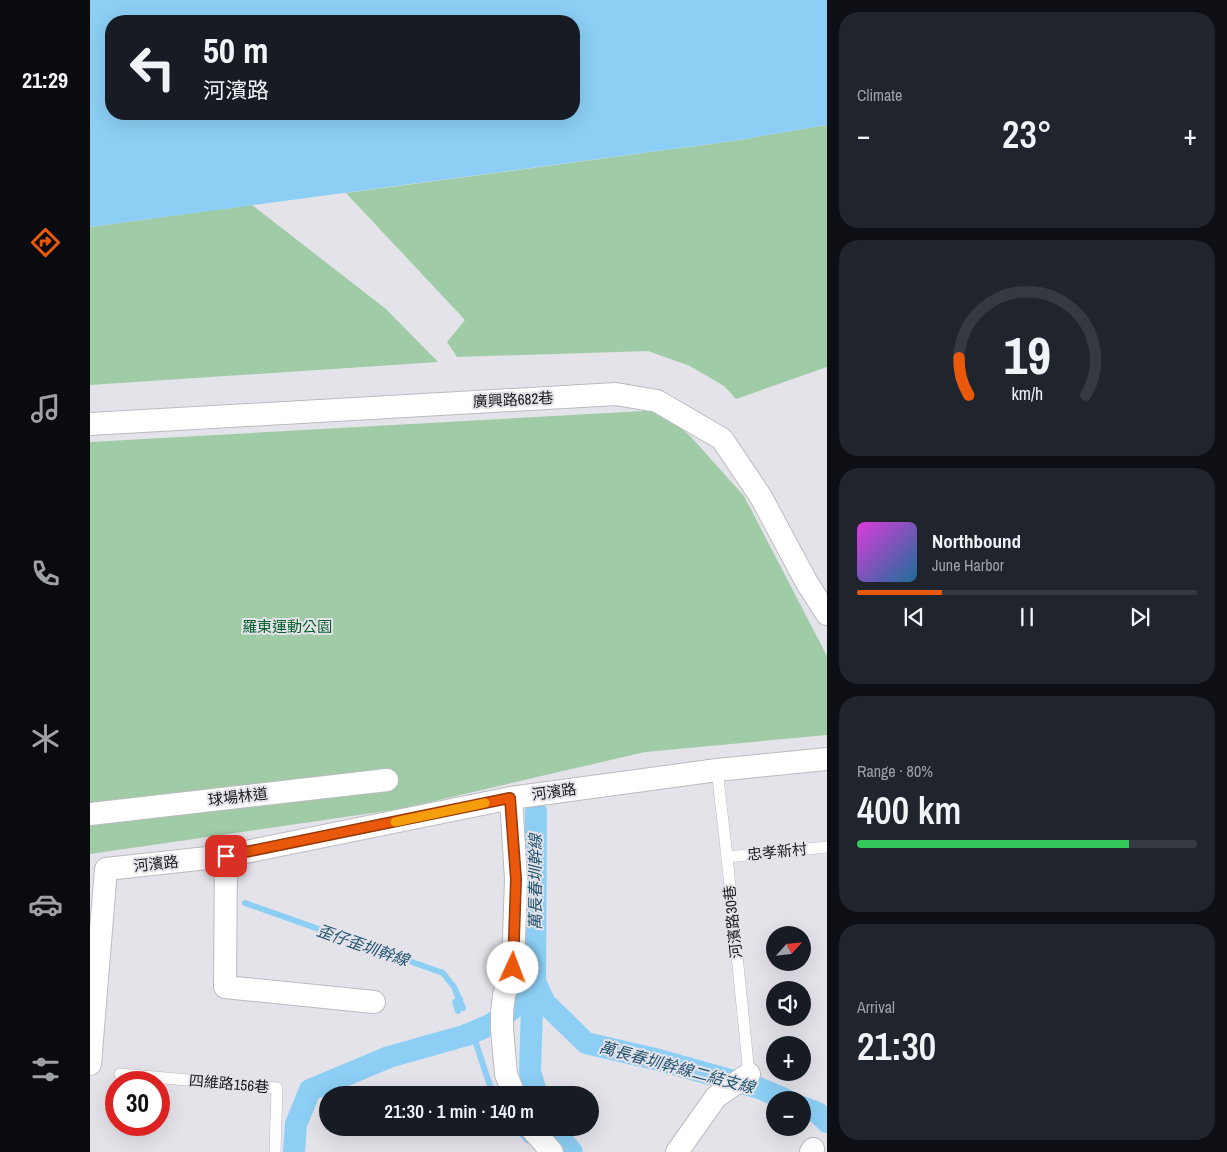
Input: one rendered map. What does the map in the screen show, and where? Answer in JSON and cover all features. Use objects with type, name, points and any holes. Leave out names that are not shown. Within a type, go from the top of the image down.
[{"type":"street","name":"廣興路682巷","points":[[90,424],[616,394],[657,401],[722,439],[761,497],[807,583],[827,614]]},
{"type":"street","name":"河濱路","points":[[90,1064],[106,869],[226,856],[510,798],[717,770],[827,759]]},
{"type":"street","name":"球場林道","points":[[90,814],[387,780]]},
{"type":"street","points":[[510,798],[516,879],[513,968],[504,995],[502,1021],[506,1074],[511,1086]]},
{"type":"street","points":[[226,856],[225,987],[374,1002]]},
{"type":"street","points":[[677,1152],[716,1097],[748,1074]]},
{"type":"street","points":[[538,1136],[552,1152]]},
{"type":"lane","name":"河濱路30巷","points":[[717,770],[748,1074]]},
{"type":"lane","name":"忠孝新村","points":[[727,857],[827,846]]},
{"type":"lane","name":"四維路156巷","points":[[170,1078],[277,1088],[275,1152]]},
{"type":"green space","points":[[827,125],[827,367],[736,399],[724,386],[690,366],[648,351],[457,357],[447,342],[465,320],[346,193],[733,141]]},
{"type":"green space","points":[[252,205],[386,309],[438,362],[90,385],[90,227]]},
{"type":"green space","name":"羅東運動公園","points":[[662,410],[692,438],[744,496],[827,656],[827,735],[645,752],[400,809],[90,854],[90,442]]},
{"type":"water","points":[[90,0],[827,0],[827,125],[733,141],[90,227]]},
{"type":"waterway","name":"萬長春圳幹線","points":[[534,1086],[530,1072],[532,1006],[535,982],[536,812]]},
{"type":"waterway","name":"歪仔歪圳幹線","points":[[245,903],[443,973],[454,987],[463,1008]]},
{"type":"waterway","name":"萬長春圳幹線二結支線","points":[[535,982],[545,1003],[586,1043],[659,1060],[766,1091]]},
{"type":"waterway","points":[[294,1152],[296,1124],[310,1090],[389,1057],[467,1035],[492,1024],[521,1002],[535,982]]},
{"type":"waterway","points":[[458,1011],[455,1002],[460,999]]},
{"type":"waterway","name":"歪仔歪圳幹線","points":[[470,1025],[490,1086]]},
{"type":"waterway","points":[[464,1027],[467,1035]]},
{"type":"waterway","name":"萬長春圳幹線二結支線","points":[[811,1110],[818,1113],[827,1122]]},
{"type":"waterway","name":"歪仔歪圳幹線","points":[[523,1136],[527,1140]]},
{"type":"waterway","points":[[559,1136],[572,1152]]},
{"type":"slow traffic","points":[[395,822],[485,803]]},
{"type":"route","points":[[226,856],[510,798],[516,879],[513,968]]}]
